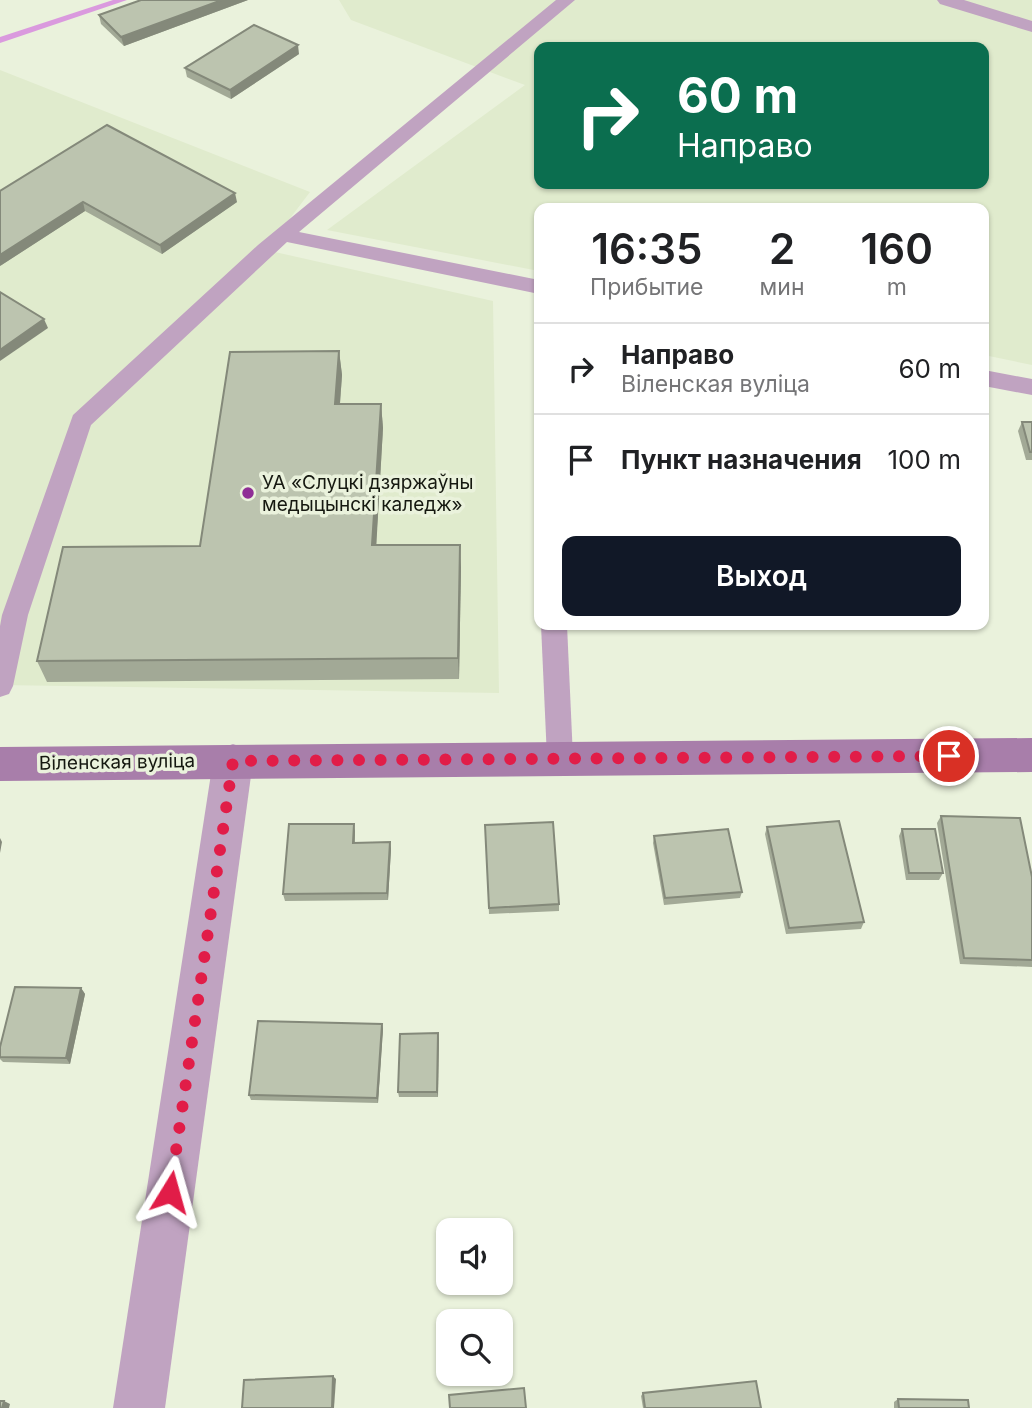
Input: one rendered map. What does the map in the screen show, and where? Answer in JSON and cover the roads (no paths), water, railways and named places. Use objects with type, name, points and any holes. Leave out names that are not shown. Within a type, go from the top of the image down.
[{"type":"main road","name":"Віленская вуліца","points":[[0,764],[1032,755]]},
{"type":"street","points":[[139,1408],[233,761]]},
{"type":"lane","points":[[0,686],[15,615],[81,421],[283,235],[566,0]]},
{"type":"lane","points":[[946,0],[1032,27]]},
{"type":"lane","points":[[283,235],[534,286]]},
{"type":"lane","points":[[989,379],[1030,385]]},
{"type":"lane","points":[[554,630],[560,758]]},
{"type":"waterway","points":[[0,40],[122,0]]},
{"type":"place","name":"УА «Слуцкі дзяржаўны медыцынскі каледж»","points":[[248,493]]}]
